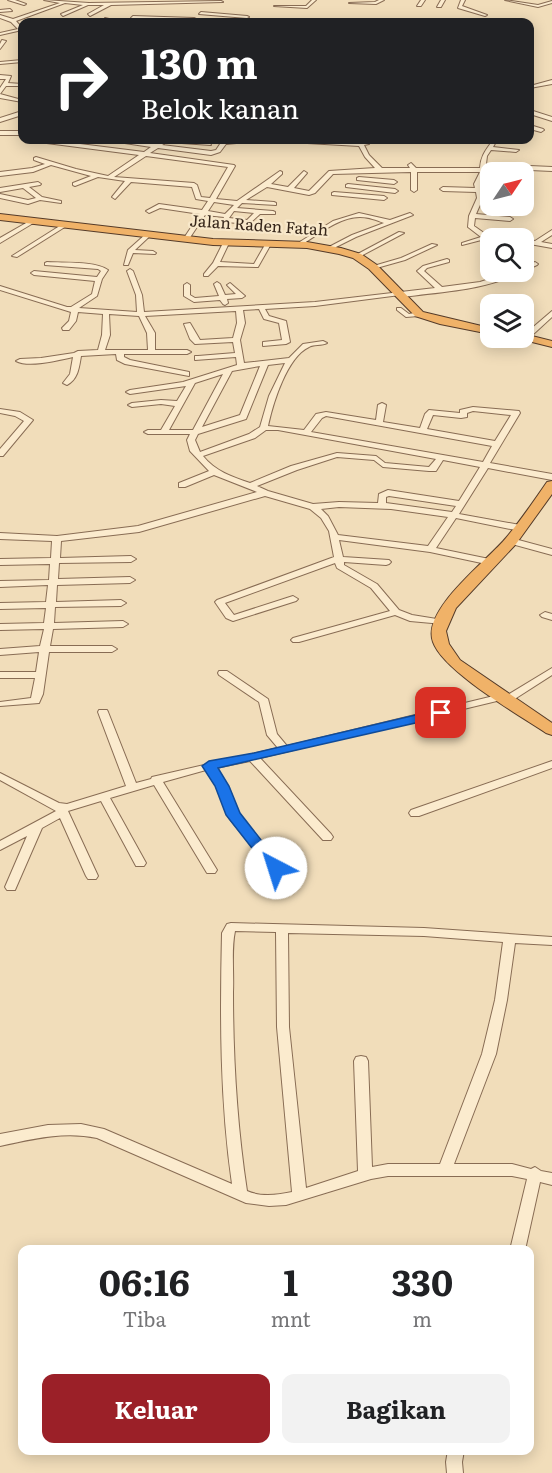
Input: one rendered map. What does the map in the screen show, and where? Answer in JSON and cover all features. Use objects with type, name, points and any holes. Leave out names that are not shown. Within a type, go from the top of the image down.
[{"type":"highway","name":"Jalan Raden Fatah","points":[[1,218],[226,243],[330,248],[357,256],[373,267],[420,314]]},
{"type":"highway","points":[[420,314],[440,321],[480,329]]},
{"type":"highway","points":[[534,340],[552,344]]},
{"type":"highway","points":[[551,487],[511,541],[448,606],[440,622],[438,638],[450,658],[552,730]]},
{"type":"street","points":[[10,0],[24,4]]},
{"type":"street","points":[[45,0],[64,3],[221,2]]},
{"type":"street","points":[[276,6],[307,7],[314,0]]},
{"type":"street","points":[[351,3],[376,3],[381,0]]},
{"type":"street","points":[[419,5],[423,0]]},
{"type":"street","points":[[439,6],[443,0]]},
{"type":"street","points":[[456,0],[463,0],[460,7],[485,15]]},
{"type":"street","points":[[507,0],[537,6],[552,2]]},
{"type":"street","points":[[543,0],[552,2]]},
{"type":"street","points":[[197,18],[208,1]]},
{"type":"street","points":[[118,14],[121,2]]},
{"type":"street","points":[[170,2],[170,11]]},
{"type":"street","points":[[32,18],[64,3]]},
{"type":"street","points":[[63,15],[93,3]]},
{"type":"street","points":[[90,15],[111,3]]},
{"type":"street","points":[[202,12],[224,11],[227,8]]},
{"type":"street","points":[[457,15],[471,10]]},
{"type":"street","points":[[202,12],[247,17]]},
{"type":"street","points":[[3,14],[18,23]]},
{"type":"street","points":[[3,14],[14,15],[18,22]]},
{"type":"street","points":[[7,25],[18,24]]},
{"type":"street","points":[[18,25],[1,48],[1,60],[8,63],[18,62]]},
{"type":"street","points":[[0,29],[9,37]]},
{"type":"street","points":[[0,34],[9,37],[18,36]]},
{"type":"street","points":[[534,60],[542,60]]},
{"type":"street","points":[[8,63],[0,75],[9,77],[0,94],[18,100]]},
{"type":"street","points":[[534,86],[552,82]]},
{"type":"street","points":[[5,84],[18,85]]},
{"type":"street","points":[[534,113],[552,119]]},
{"type":"street","points":[[0,120],[18,114]]},
{"type":"street","points":[[534,128],[541,130]]},
{"type":"street","points":[[3,133],[18,135]]},
{"type":"street","points":[[69,144],[232,166],[188,238]]},
{"type":"street","points":[[140,144],[213,153],[222,144]]},
{"type":"street","points":[[109,178],[159,144]]},
{"type":"street","points":[[331,153],[333,144]]},
{"type":"street","points":[[361,144],[367,156],[380,170]]},
{"type":"street","points":[[485,162],[492,144]]},
{"type":"street","points":[[489,148],[516,150]]},
{"type":"street","points":[[36,159],[96,176],[129,181],[192,184],[195,186],[198,198],[258,212],[273,213]]},
{"type":"street","points":[[0,174],[33,170],[48,164]]},
{"type":"street","points":[[405,164],[411,165],[414,170],[414,190]]},
{"type":"street","points":[[268,185],[313,192],[331,172],[480,168]]},
{"type":"street","points":[[534,169],[552,169]]},
{"type":"street","points":[[366,170],[359,179],[334,194],[384,198]]},
{"type":"street","points":[[61,176],[75,171]]},
{"type":"street","points":[[244,202],[251,194],[268,185],[280,173]]},
{"type":"street","points":[[290,189],[304,173]]},
{"type":"street","points":[[480,175],[477,182],[480,198],[472,216],[473,230],[480,234]]},
{"type":"street","points":[[75,184],[96,176]]},
{"type":"street","points":[[359,179],[394,182]]},
{"type":"street","points":[[115,197],[129,181]]},
{"type":"street","points":[[0,195],[24,186],[38,184]]},
{"type":"street","points":[[24,186],[40,198],[59,202]]},
{"type":"street","points":[[348,186],[395,191]]},
{"type":"street","points":[[443,189],[478,190]]},
{"type":"street","points":[[0,195],[27,202],[40,198]]},
{"type":"street","points":[[258,212],[249,222],[226,220],[234,206],[244,202],[274,204]]},
{"type":"street","points":[[149,211],[159,206],[227,216]]},
{"type":"street","points":[[298,245],[326,228],[354,216],[363,215],[388,222]]},
{"type":"street","points":[[330,248],[388,222],[410,216]]},
{"type":"street","points":[[472,216],[510,219]]},
{"type":"street","points":[[0,241],[33,221]]},
{"type":"street","points":[[15,256],[66,224]]},
{"type":"street","points":[[536,243],[552,232]]},
{"type":"street","points":[[357,256],[402,233]]},
{"type":"street","points":[[149,234],[130,251],[128,267],[139,295],[141,314],[151,333],[152,352]]},
{"type":"street","points":[[465,244],[480,239]]},
{"type":"street","points":[[206,275],[216,264],[226,243]]},
{"type":"street","points":[[536,243],[552,246]]},
{"type":"street","points":[[216,264],[256,266],[268,244]]},
{"type":"street","points":[[373,267],[403,259],[434,245]]},
{"type":"street","points":[[130,251],[153,253]]},
{"type":"street","points":[[441,290],[420,271],[447,261]]},
{"type":"street","points":[[47,264],[105,270],[99,279],[94,295],[73,310],[72,321],[66,328]]},
{"type":"street","points":[[34,273],[99,279]]},
{"type":"street","points":[[0,288],[73,310],[141,314],[354,300],[491,282]]},
{"type":"street","points":[[217,284],[229,310]]},
{"type":"street","points":[[187,285],[187,296],[191,300],[242,296],[230,285]]},
{"type":"street","points":[[261,307],[266,318],[282,321],[285,328],[286,342],[266,345]]},
{"type":"street","points":[[239,309],[242,323],[236,340],[241,366]]},
{"type":"street","points":[[399,309],[408,316],[420,314]]},
{"type":"street","points":[[101,352],[106,334],[106,313]]},
{"type":"street","points":[[534,328],[552,313]]},
{"type":"street","points":[[188,324],[194,339],[198,342],[236,340]]},
{"type":"street","points":[[264,428],[272,399],[292,360],[303,347],[323,343]]},
{"type":"street","points":[[20,361],[40,362],[78,353],[187,352]]},
{"type":"street","points":[[67,383],[74,374],[78,353]]},
{"type":"street","points":[[120,353],[120,358],[128,362],[186,374]]},
{"type":"street","points":[[198,358],[239,355]]},
{"type":"street","points":[[130,392],[192,382],[241,366],[292,360]]},
{"type":"street","points":[[148,432],[196,432],[243,417],[265,364]]},
{"type":"street","points":[[229,370],[191,442],[198,455],[214,472],[236,482],[252,485],[265,493],[313,507],[328,520],[334,537],[337,559],[347,573],[379,591],[396,612],[410,618],[440,622]]},
{"type":"street","points":[[164,432],[192,382]]},
{"type":"street","points":[[132,405],[162,402],[180,404]]},
{"type":"street","points":[[379,424],[382,405]]},
{"type":"street","points":[[422,432],[432,412],[460,416],[464,415],[463,412],[466,410],[473,409],[516,413],[483,465],[462,504],[430,549]]},
{"type":"street","points":[[0,411],[17,414],[29,420],[0,454]]},
{"type":"street","points":[[308,432],[319,416],[326,414],[496,444]]},
{"type":"street","points":[[198,455],[247,438],[264,428],[308,432],[483,465],[551,487]]},
{"type":"street","points":[[252,485],[294,468],[337,455],[376,458],[383,465],[429,469],[434,469],[441,458]]},
{"type":"street","points":[[182,485],[214,472]]},
{"type":"street","points":[[0,536],[57,539],[150,527],[265,493]]},
{"type":"street","points":[[382,506],[382,496],[388,494],[462,504]]},
{"type":"street","points":[[313,507],[333,504],[382,506],[520,528]]},
{"type":"street","points":[[334,537],[430,549],[491,562]]},
{"type":"street","points":[[3,704],[35,701],[38,694],[49,625],[51,582],[57,539]]},
{"type":"street","points":[[511,541],[552,552]]},
{"type":"street","points":[[0,562],[131,559]]},
{"type":"street","points":[[293,598],[233,618],[229,616],[220,602],[337,559],[386,562]]},
{"type":"street","points":[[0,584],[130,580]]},
{"type":"street","points":[[0,606],[121,603]]},
{"type":"street","points":[[296,640],[396,612]]},
{"type":"street","points":[[0,627],[123,624]]},
{"type":"street","points":[[0,652],[112,649]]},
{"type":"street","points":[[1,844],[37,826],[62,810],[156,779],[504,698],[552,671]]},
{"type":"street","points":[[223,673],[264,701],[272,735],[285,750]]},
{"type":"street","points":[[0,675],[40,675]]},
{"type":"street","points":[[103,712],[132,788]]},
{"type":"street","points":[[254,758],[327,837]]},
{"type":"street","points":[[415,813],[552,764]]},
{"type":"street","points":[[209,766],[222,786],[233,815],[276,868]]},
{"type":"street","points":[[0,776],[62,810],[92,876]]},
{"type":"street","points":[[156,779],[211,870]]},
{"type":"street","points":[[104,797],[140,863]]},
{"type":"street","points":[[11,887],[37,826]]},
{"type":"street","points":[[240,1194],[229,1103],[226,1032],[228,930],[235,926],[510,937],[552,941]]},
{"type":"street","points":[[282,928],[283,1027],[300,1196]]},
{"type":"street","points":[[445,1170],[489,1054],[501,1000],[510,937]]},
{"type":"street","points":[[361,1061],[365,1174]]},
{"type":"street","points":[[0,1140],[48,1130],[81,1129],[99,1133],[160,1161],[261,1201],[300,1196],[365,1174],[388,1170],[512,1170],[536,1173],[552,1179]]},
{"type":"street","points":[[518,1245],[536,1173]]},
{"type":"street","points":[[455,1455],[455,1473]]},
{"type":"route","points":[[276,868],[233,815],[222,786],[209,766],[254,758],[441,713]]}]
